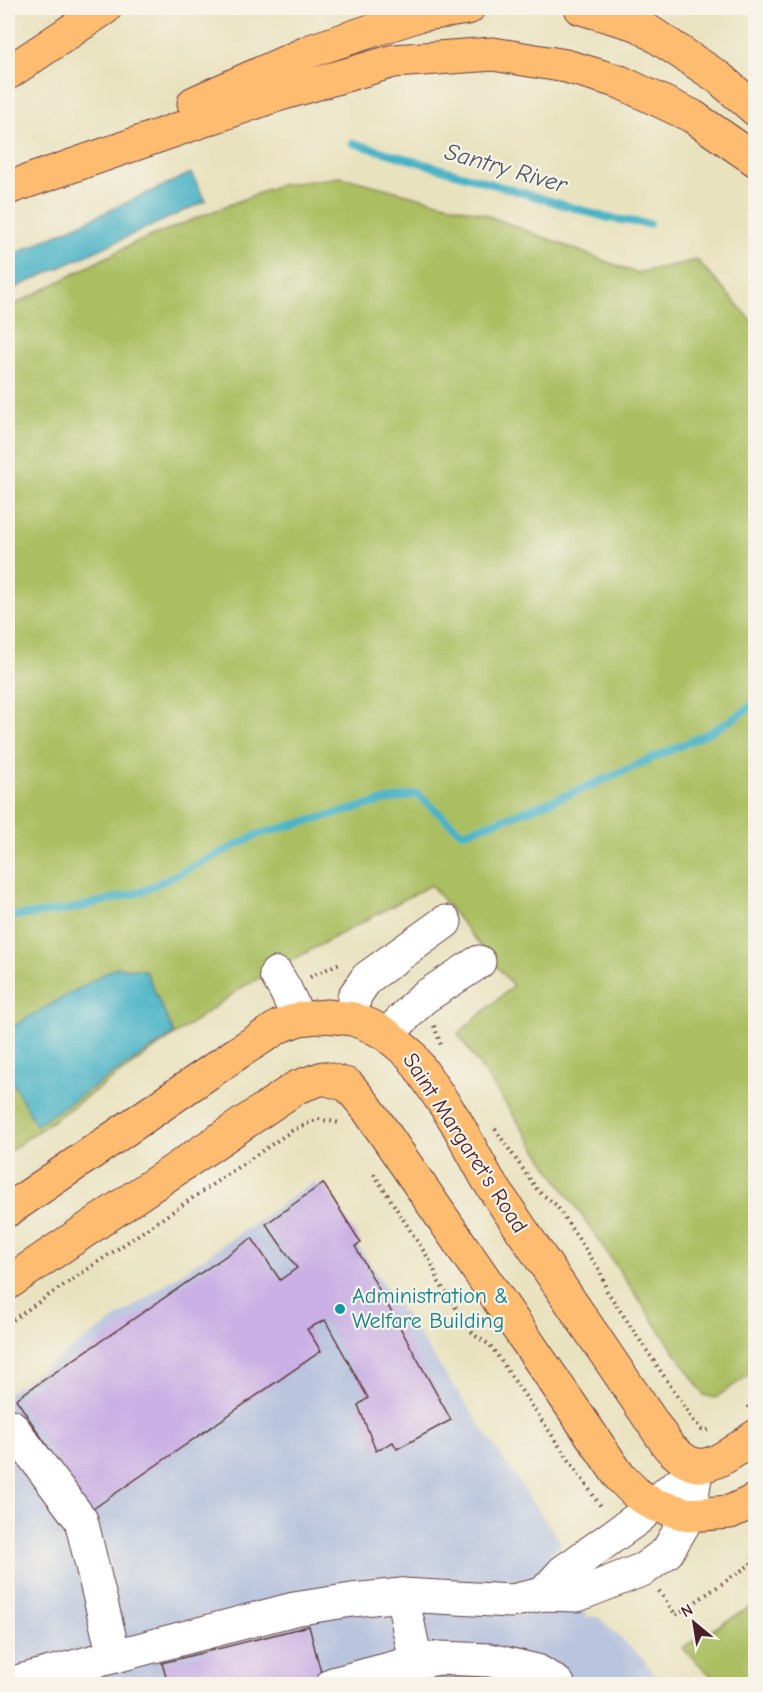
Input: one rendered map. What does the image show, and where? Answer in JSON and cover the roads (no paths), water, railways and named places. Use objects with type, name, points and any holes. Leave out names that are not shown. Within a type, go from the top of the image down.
[{"type":"main road","points":[[8,74],[105,8]]},
{"type":"main road","points":[[8,187],[313,50],[419,15],[468,8]]},
{"type":"main road","points":[[581,8],[639,25],[718,77],[756,110]]},
{"type":"main road","points":[[8,187],[274,96],[394,61],[493,54],[566,66],[620,82],[692,116],[756,160]]},
{"type":"main road","name":"Saint Margaret's Road","points":[[8,1210],[280,1026],[299,1019],[327,1016],[353,1019],[387,1035],[411,1054],[455,1120],[488,1180],[659,1433],[669,1447],[682,1458],[697,1465]]},
{"type":"main road","points":[[8,1283],[297,1087],[323,1078],[348,1085],[374,1118],[620,1477],[637,1494],[656,1505],[689,1515],[730,1512],[756,1500]]},
{"type":"main road","points":[[697,1465],[717,1462],[756,1436]]},
{"type":"lane","points":[[353,1019],[354,997],[367,978],[445,922]]},
{"type":"lane","points":[[387,1035],[423,998],[479,962]]},
{"type":"lane","points":[[276,974],[299,1019]]},
{"type":"lane","points":[[8,1428],[11,1426],[81,1520],[114,1656]]},
{"type":"lane","points":[[543,1594],[562,1572],[656,1505],[697,1465]]},
{"type":"lane","points":[[13,1684],[294,1609],[351,1600],[402,1595],[511,1601],[543,1594],[577,1595],[644,1569],[667,1552],[689,1515],[697,1465]]},
{"type":"lane","points":[[402,1595],[416,1662]]},
{"type":"lane","points":[[333,1684],[439,1658],[490,1660],[537,1671],[558,1684]]},
{"type":"water","points":[[191,173],[206,201],[8,291],[8,257]]},
{"type":"water","points":[[116,967],[145,970],[174,1034],[36,1125],[8,1074],[8,1029]]},
{"type":"waterway","name":"Santry River","points":[[353,143],[608,218],[649,224]]},
{"type":"waterway","points":[[8,917],[67,910],[141,892],[259,834],[417,794],[462,833],[560,798],[681,746],[720,726],[756,702]]},
{"type":"place","name":"Administration & Welfare Building","points":[[340,1309]]}]
